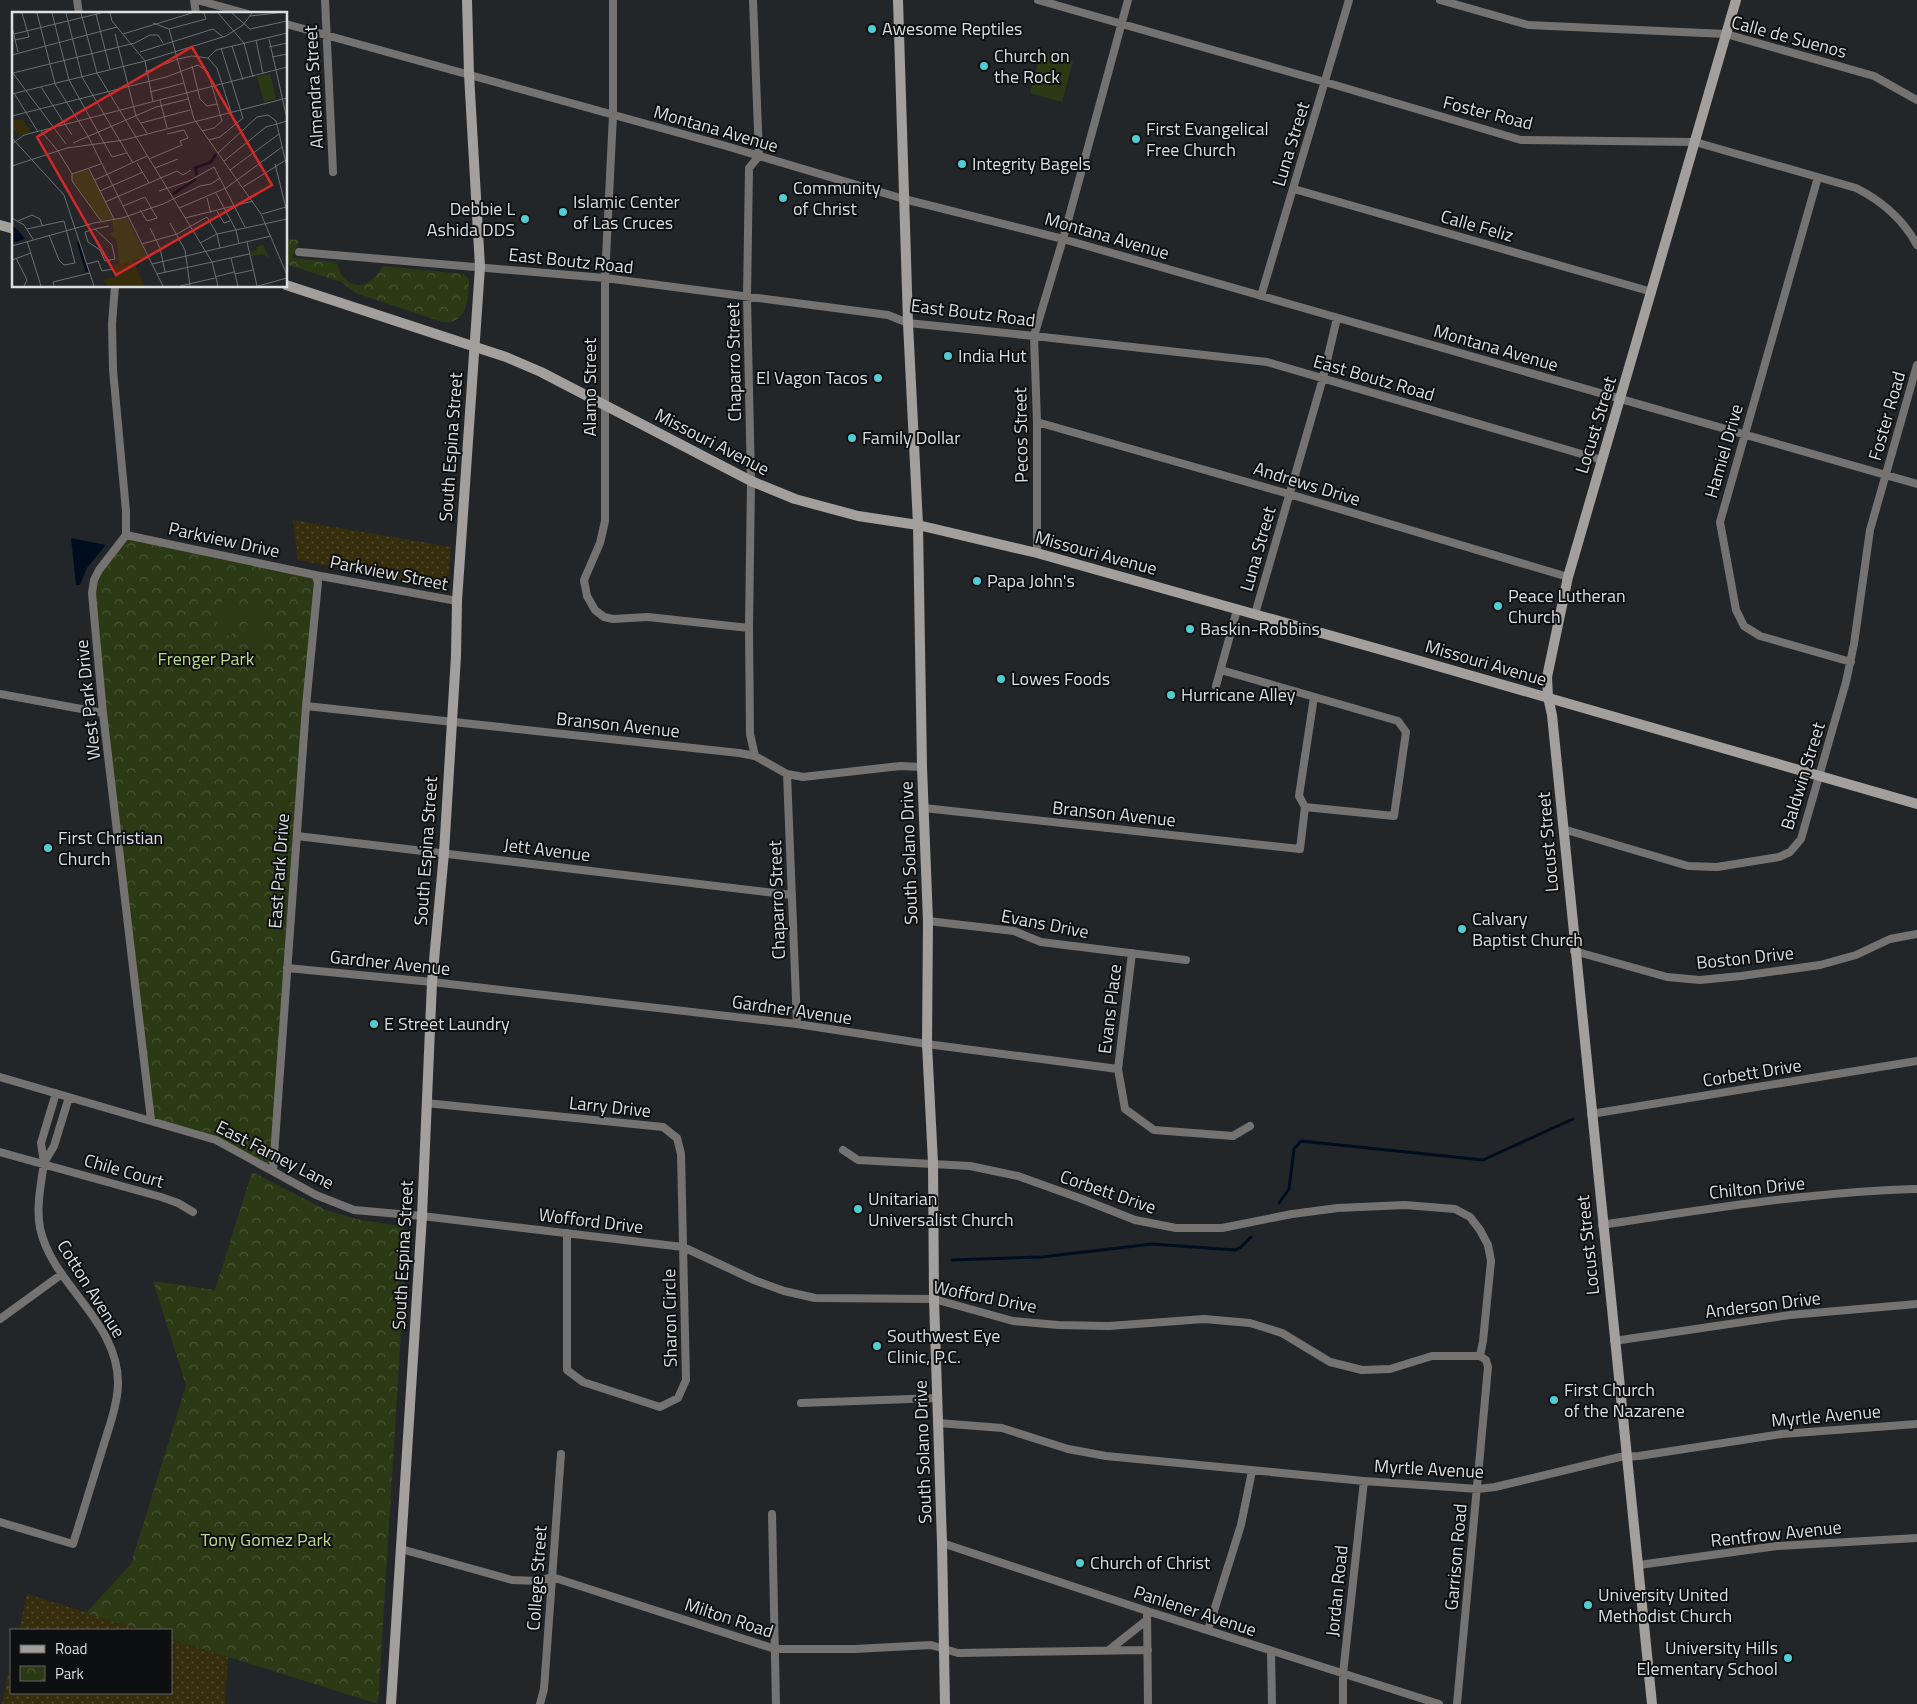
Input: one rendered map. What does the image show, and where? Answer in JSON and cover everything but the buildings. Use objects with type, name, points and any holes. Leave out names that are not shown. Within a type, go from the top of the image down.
[{"type":"street","points":[[195,0],[240,12]]},
{"type":"street","name":"Almendra Street","points":[[325,0],[333,172]]},
{"type":"street","name":"South Espina Street","points":[[391,1704],[422,1216],[432,982],[444,853],[456,656],[457,601],[480,267],[469,74],[467,0]]},
{"type":"street","name":"Alamo Street","points":[[613,0],[613,115],[605,278],[605,521],[600,544],[584,580],[584,588],[591,604],[604,616],[613,619],[648,617],[749,628]]},
{"type":"street","name":"Chaparro Street","points":[[753,0],[759,156],[749,168],[747,297],[751,481],[750,734],[756,756]]},
{"type":"street","name":"South Solano Drive","points":[[898,0],[908,323],[918,525],[922,767],[928,922],[927,1044],[933,1163],[934,1299],[946,1704]]},
{"type":"street","name":"Foster Road","points":[[1038,0],[1521,140],[1695,142],[1856,188],[1876,200],[1902,222],[1917,245]]},
{"type":"street","name":"Pecos Street","points":[[1036,553],[1037,422],[1034,336],[1063,238],[1128,0]]},
{"type":"street","name":"Luna Street","points":[[1261,296],[1349,0]]},
{"type":"street","name":"Calle de Suenos","points":[[1440,0],[1528,25],[1726,34],[1874,76],[1917,100]]},
{"type":"street","name":"Locust Street","points":[[1652,1704],[1547,677],[1568,577],[1736,0]]},
{"type":"street","name":"Montana Avenue","points":[[288,25],[759,156],[904,199],[1063,238],[1917,484]]},
{"type":"street","name":"Hamiel Drive","points":[[1818,177],[1720,522],[1738,616],[1744,626],[1760,636],[1851,662]]},
{"type":"street","name":"Calle Feliz","points":[[1294,189],[1652,292]]},
{"type":"street","name":"East Boutz Road","points":[[299,252],[605,278],[888,314],[908,323],[1267,362],[1602,460]]},
{"type":"street","name":"Missouri Avenue","points":[[288,287],[474,345],[541,372],[751,481],[795,499],[831,510],[918,525],[1036,553],[1548,697],[1917,804]]},
{"type":"street","points":[[115,288],[112,324],[113,370],[126,511],[126,535]]},
{"type":"street","name":"Luna Street","points":[[1255,614],[1323,378],[1337,318]]},
{"type":"street","name":"Foster Road","points":[[1886,475],[1917,365]]},
{"type":"street","name":"Andrews Drive","points":[[1037,422],[1568,577]]},
{"type":"street","name":"Baldwin Street","points":[[1563,829],[1688,866],[1717,867],[1779,857],[1790,852],[1801,839],[1851,662],[1868,540],[1886,475]]},
{"type":"street","name":"Parkview Drive","points":[[126,535],[315,575]]},
{"type":"street","name":"West Park Drive","points":[[126,535],[99,570],[94,580],[92,593],[103,713],[151,1120]]},
{"type":"street","name":"Parkview Street","points":[[315,575],[457,601]]},
{"type":"street","name":"East Park Drive","points":[[273,1170],[306,706],[318,582],[315,575]]},
{"type":"street","points":[[1216,686],[1237,610]]},
{"type":"street","points":[[1221,670],[1398,721],[1406,732],[1394,816],[1305,807],[1299,796],[1314,697]]},
{"type":"street","points":[[0,694],[103,713]]},
{"type":"street","name":"Branson Avenue","points":[[306,706],[729,752],[756,756],[787,774],[803,777],[900,766],[922,767]]},
{"type":"street","name":"Chaparro Street","points":[[787,774],[797,1024]]},
{"type":"street","name":"Branson Avenue","points":[[924,808],[1300,849],[1305,807]]},
{"type":"street","name":"Jett Avenue","points":[[297,836],[792,895]]},
{"type":"street","name":"Evans Drive","points":[[928,922],[1014,931],[1041,942],[1186,960]]},
{"type":"street","name":"Boston Drive","points":[[1574,951],[1667,977],[1700,980],[1820,965],[1856,955],[1890,939],[1917,934]]},
{"type":"street","name":"Evans Place","points":[[1118,1069],[1132,953]]},
{"type":"street","name":"Gardner Avenue","points":[[287,968],[432,982],[797,1024],[927,1044],[1118,1069]]},
{"type":"street","name":"Corbett Drive","points":[[1591,1114],[1917,1061]]},
{"type":"street","points":[[1118,1069],[1126,1109],[1154,1130],[1233,1136],[1250,1126]]},
{"type":"street","name":"East Farney Lane","points":[[0,1077],[216,1140],[316,1195],[354,1210],[422,1216]]},
{"type":"street","name":"Cotton Avenue","points":[[0,1522],[73,1544],[112,1418],[118,1383],[111,1348],[97,1322],[62,1274],[48,1250],[40,1227],[39,1208],[44,1163],[41,1143],[56,1093]]},
{"type":"street","name":"Cotton Avenue","points":[[44,1163],[54,1146],[69,1097]]},
{"type":"street","name":"Larry Drive","points":[[426,1103],[663,1127],[677,1138],[681,1154],[683,1247]]},
{"type":"street","name":"Corbett Drive","points":[[843,1150],[858,1160],[970,1166],[1018,1176],[1134,1220],[1176,1228],[1222,1228],[1292,1214],[1338,1208],[1405,1205],[1455,1209],[1470,1217],[1480,1230],[1488,1245],[1491,1261],[1480,1356]]},
{"type":"street","name":"Chile Court","points":[[0,1152],[161,1196],[193,1212]]},
{"type":"street","name":"Chilton Drive","points":[[1602,1225],[1725,1206],[1917,1189]]},
{"type":"street","name":"Wofford Drive","points":[[422,1216],[683,1247],[754,1280],[784,1291],[815,1298],[934,1299],[1013,1321],[1058,1325],[1108,1326],[1204,1320],[1250,1323],[1282,1333],[1330,1362],[1362,1370],[1390,1369],[1432,1356],[1480,1356]]},
{"type":"street","name":"Sharon Circle","points":[[567,1233],[568,1370],[583,1382],[660,1407],[678,1398],[686,1380],[683,1247]]},
{"type":"street","points":[[0,1319],[62,1274]]},
{"type":"street","name":"Anderson Drive","points":[[1614,1341],[1790,1315],[1917,1304]]},
{"type":"street","name":"Garrison Road","points":[[1457,1704],[1488,1367],[1486,1360],[1480,1356]]},
{"type":"street","points":[[801,1403],[937,1398]]},
{"type":"street","name":"Myrtle Avenue","points":[[938,1423],[1002,1428],[1068,1449],[1106,1456],[1364,1481],[1478,1489],[1495,1487],[1612,1458],[1782,1434],[1917,1424]]},
{"type":"street","name":"College Street","points":[[540,1704],[544,1689],[561,1454]]},
{"type":"street","points":[[1208,1630],[1241,1525],[1252,1471]]},
{"type":"street","name":"Jordan Road","points":[[1343,1704],[1343,1674],[1364,1481]]},
{"type":"street","points":[[772,1514],[776,1704]]},
{"type":"street","name":"Rentfrow Avenue","points":[[1639,1565],[1777,1546],[1917,1538]]},
{"type":"street","name":"Panlener Avenue","points":[[942,1543],[1438,1704]]},
{"type":"street","name":"Milton Road","points":[[401,1549],[512,1580],[538,1581],[552,1578],[775,1649],[855,1649],[931,1645],[958,1652],[1148,1650]]},
{"type":"street","points":[[1147,1611],[1148,1704]]},
{"type":"street","points":[[1109,1650],[1147,1620]]},
{"type":"street","points":[[1271,1651],[1272,1704]]},
{"type":"sand","points":[[293,520],[451,547],[448,584],[444,587],[438,587],[298,560]]},
{"type":"sand","points":[[27,1594],[139,1629],[19,1629]]},
{"type":"sand","points":[[172,1639],[228,1657],[225,1704],[2,1704],[10,1667],[10,1694],[172,1694]]},
{"type":"green space","points":[[1041,52],[1073,61],[1062,102],[1030,93]]},
{"type":"green space","points":[[288,239],[299,240],[292,258],[336,262],[343,277],[355,285],[366,284],[371,281],[383,266],[463,274],[468,278],[469,282],[467,303],[461,315],[457,320],[442,322],[356,293],[341,282],[288,265]]},
{"type":"green space","name":"Frenger Park","points":[[126,535],[315,575],[273,1170],[216,1140],[151,1120],[92,593],[94,580]]},
{"type":"green space","points":[[223,599],[239,602],[232,636],[216,633]]},
{"type":"green space","points":[[251,605],[267,608],[260,642],[245,639]]},
{"type":"green space","name":"Tony Gomez Park","points":[[252,1172],[326,1210],[356,1219],[400,1226],[407,1234],[378,1704],[172,1639],[172,1629],[139,1629],[86,1613],[131,1564],[186,1385],[153,1281],[215,1290]]},
{"type":"water","points":[[71,538],[106,545],[87,568],[80,585],[76,585]]},
{"type":"waterway","points":[[1279,1203],[1289,1189],[1294,1149],[1301,1141],[1483,1160],[1573,1119]]},
{"type":"waterway","points":[[952,1260],[1042,1257],[1152,1244],[1235,1250],[1251,1237]]},
{"type":"place","name":"Awesome Reptiles","points":[[872,29]]},
{"type":"place","name":"Church on the Rock","points":[[984,66]]},
{"type":"place","name":"First Evangelical Free Church","points":[[1136,139]]},
{"type":"place","name":"Integrity Bagels","points":[[962,164]]},
{"type":"place","name":"Community of Christ","points":[[783,198]]},
{"type":"place","name":"Islamic Center of Las Cruces","points":[[563,212]]},
{"type":"place","name":"Debbie L Ashida DDS","points":[[525,219]]},
{"type":"place","name":"India Hut","points":[[948,356]]},
{"type":"place","name":"El Vagon Tacos","points":[[878,378]]},
{"type":"place","name":"Family Dollar","points":[[852,438]]},
{"type":"place","name":"Papa John's","points":[[977,581]]},
{"type":"place","name":"Peace Lutheran Church","points":[[1498,606]]},
{"type":"place","name":"Baskin-Robbins","points":[[1190,629]]},
{"type":"place","name":"Lowes Foods","points":[[1001,679]]},
{"type":"place","name":"Hurricane Alley","points":[[1171,695]]},
{"type":"place","name":"First Christian Church","points":[[48,848]]},
{"type":"place","name":"Calvary Baptist Church","points":[[1462,929]]},
{"type":"place","name":"E Street Laundry","points":[[374,1024]]},
{"type":"place","name":"Unitarian Universalist Church","points":[[858,1209]]},
{"type":"place","name":"Southwest Eye Clinic, P.C.","points":[[877,1346]]},
{"type":"place","name":"First Church of the Nazarene","points":[[1554,1400]]},
{"type":"place","name":"Church of Christ","points":[[1080,1563]]},
{"type":"place","name":"University United Methodist Church","points":[[1588,1605]]},
{"type":"place","name":"University Hills Elementary School","points":[[1788,1658]]}]
